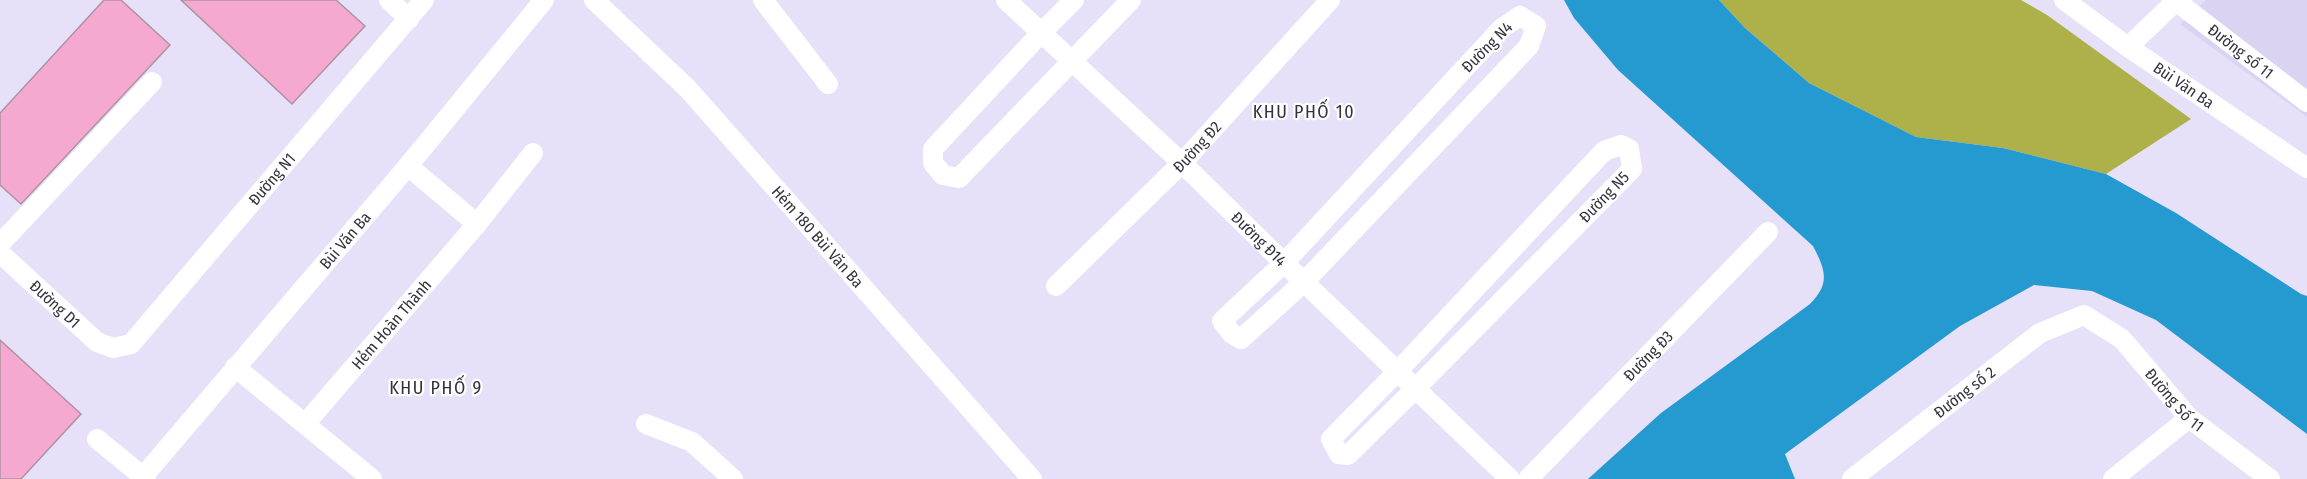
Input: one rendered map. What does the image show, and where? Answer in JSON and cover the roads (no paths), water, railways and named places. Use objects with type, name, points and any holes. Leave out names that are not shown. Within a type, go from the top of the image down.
[{"type":"street","points":[[388,0],[408,19]]},
{"type":"street","name":"Đường N1","points":[[113,348],[136,340],[424,0]]},
{"type":"street","name":"Bùi Văn Ba","points":[[143,478],[408,165],[544,0]]},
{"type":"street","name":"Hẻm 180 Bùi Văn Ba","points":[[594,0],[688,89],[1032,479]]},
{"type":"street","points":[[763,0],[828,84]]},
{"type":"street","name":"Đường Đ14","points":[[1006,0],[1182,163],[1510,479]]},
{"type":"street","points":[[1074,0],[933,149],[933,163],[943,175],[959,178],[1131,0]]},
{"type":"street","name":"Đường Đ2","points":[[1056,286],[1182,163],[1330,0]]},
{"type":"street","name":"Bùi Văn Ba","points":[[2064,0],[2128,47],[2307,168]]},
{"type":"street","points":[[2128,47],[2176,0]]},
{"type":"street","name":"Đường số 11","points":[[2176,0],[2307,102]]},
{"type":"street","name":"Đường N4","points":[[1520,16],[1536,26],[1529,46],[1304,282],[1241,339],[1232,334],[1222,321],[1284,263],[1502,28],[1520,16]]},
{"type":"street","points":[[0,244],[152,82]]},
{"type":"street","name":"Đường N5","points":[[1621,146],[1629,149],[1632,169],[1415,389],[1348,455],[1339,454],[1331,439],[1397,372],[1604,151],[1621,146]]},
{"type":"street","name":"Hẻm Hoàn Thành","points":[[305,424],[477,224],[533,153]]},
{"type":"street","points":[[408,165],[477,224]]},
{"type":"street","name":"Đường Đ3","points":[[1528,479],[1768,232]]},
{"type":"street","name":"Đường D1","points":[[0,253],[92,339],[113,348]]},
{"type":"street","name":"Đường Số 11","points":[[2084,315],[2122,339],[2189,418],[2270,479]]},
{"type":"street","name":"Đường số 2","points":[[1852,479],[2040,333],[2084,315]]},
{"type":"street","points":[[235,367],[372,479]]},
{"type":"street","points":[[2113,479],[2189,418]]},
{"type":"street","points":[[646,424],[692,442],[733,479]]},
{"type":"street","points":[[97,439],[143,478]]},
{"type":"water","points":[[1564,0],[1719,0],[1745,28],[1809,83],[1916,137],[2003,148],[2106,174],[2176,213],[2307,296],[2307,434],[2156,320],[2092,291],[2034,285],[1960,326],[1785,454],[1795,479],[1588,479],[1661,413],[1810,304],[1821,290],[1824,276],[1813,246],[1618,70],[1574,18]]},
{"type":"district","name":"KHU PHỐ 10","points":[[1304,112]]},
{"type":"district","name":"KHU PHỐ 9","points":[[436,388]]}]
